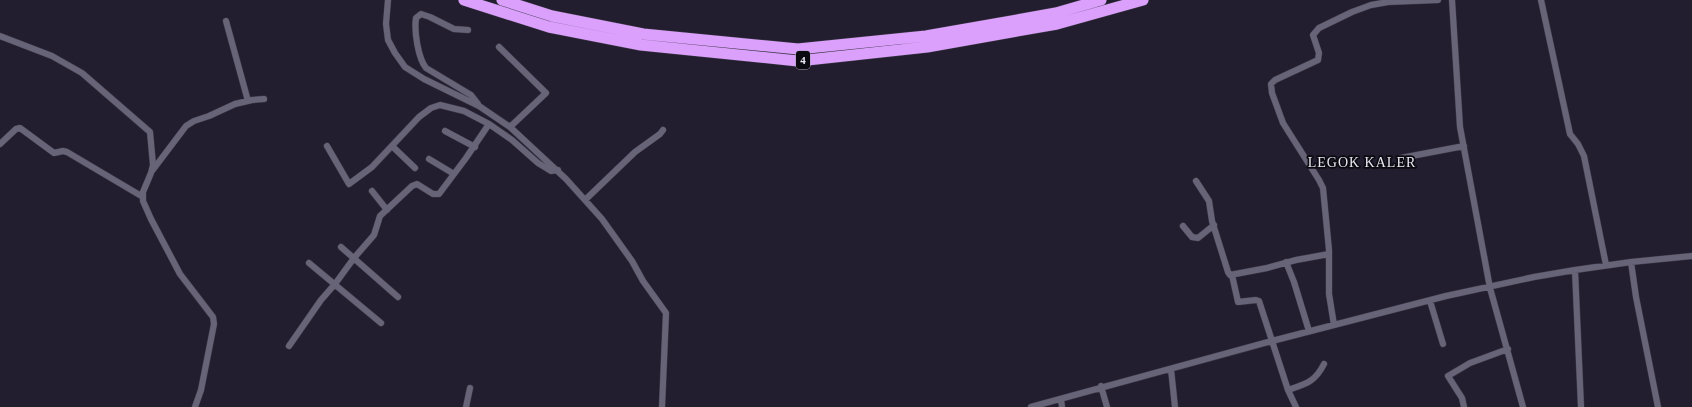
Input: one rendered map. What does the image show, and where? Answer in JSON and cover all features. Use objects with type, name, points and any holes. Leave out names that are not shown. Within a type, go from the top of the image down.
[{"type":"highway","name":"4","points":[[464,0],[549,27],[641,45],[798,61],[935,46],[1057,24],[1143,0]]},
{"type":"highway","name":"4","points":[[502,0],[552,16],[643,34],[798,50],[926,36],[1056,13],[1101,0]]},
{"type":"street","points":[[388,0],[386,24],[388,40],[405,67],[424,79],[479,106],[510,127],[558,170],[602,219],[632,261],[643,281],[666,313],[662,407]]},
{"type":"street","points":[[1334,325],[1329,294],[1327,220],[1322,188],[1319,180],[1283,123],[1272,93],[1271,84],[1276,80],[1318,60],[1319,53],[1313,35],[1319,28],[1352,12],[1371,5],[1388,2],[1438,0]]},
{"type":"street","points":[[1452,0],[1460,127],[1490,288],[1523,407]]},
{"type":"street","points":[[1541,0],[1570,134],[1578,144],[1584,156],[1606,265]]},
{"type":"street","points":[[468,30],[454,29],[421,14],[416,18],[414,28],[422,63],[426,68],[471,95],[479,106]]},
{"type":"street","points":[[226,21],[248,101]]},
{"type":"street","points":[[0,36],[52,56],[82,73],[146,127],[150,132],[151,137],[151,173]]},
{"type":"street","points":[[498,47],[546,93],[510,127]]},
{"type":"street","points":[[195,407],[201,390],[211,346],[214,330],[213,317],[180,274],[151,219],[143,197],[151,173],[186,126],[194,121],[235,104],[264,99]]},
{"type":"street","points":[[327,146],[349,184],[372,168],[419,117],[431,108],[440,105],[464,111],[489,124],[512,140],[538,163],[551,171],[558,170]]},
{"type":"street","points":[[289,346],[321,300],[374,235],[380,216],[412,186],[418,184],[433,194],[439,194],[475,147],[489,124]]},
{"type":"street","points":[[0,144],[16,129],[20,128],[54,153],[63,151],[67,152],[143,197]]},
{"type":"street","points":[[585,200],[635,152],[660,134],[663,130]]},
{"type":"street","points":[[445,131],[475,147]]},
{"type":"street","points":[[392,146],[415,168]]},
{"type":"street","points":[[1401,158],[1464,146]]},
{"type":"street","points":[[429,159],[454,174]]},
{"type":"street","points":[[1196,181],[1209,201],[1214,225],[1228,272],[1232,276],[1238,302],[1256,300],[1259,302],[1288,390],[1296,407]]},
{"type":"street","points":[[372,190],[387,210]]},
{"type":"street","points":[[1183,226],[1192,237],[1198,238],[1214,225]]},
{"type":"street","points":[[341,247],[398,297]]},
{"type":"street","points":[[1232,276],[1286,262],[1329,254]]},
{"type":"street","points":[[1030,407],[1101,386],[1171,369],[1309,331],[1446,296],[1490,288],[1534,276],[1606,265],[1692,256]]},
{"type":"street","points":[[1286,262],[1294,282],[1309,331]]},
{"type":"street","points":[[1631,262],[1636,297],[1658,407]]},
{"type":"street","points":[[309,263],[382,323]]},
{"type":"street","points":[[1575,270],[1581,407]]},
{"type":"street","points":[[1430,301],[1443,344]]},
{"type":"street","points":[[1464,407],[1462,398],[1448,376],[1470,363],[1508,349]]},
{"type":"street","points":[[1288,390],[1308,383],[1315,378],[1324,364]]},
{"type":"street","points":[[1171,369],[1175,407]]},
{"type":"street","points":[[1101,386],[1107,407]]},
{"type":"street","points":[[466,407],[470,388]]},
{"type":"street","points":[[1061,399],[1062,407]]},
{"type":"district","name":"LEGOK KALER","points":[[1362,162]]}]
